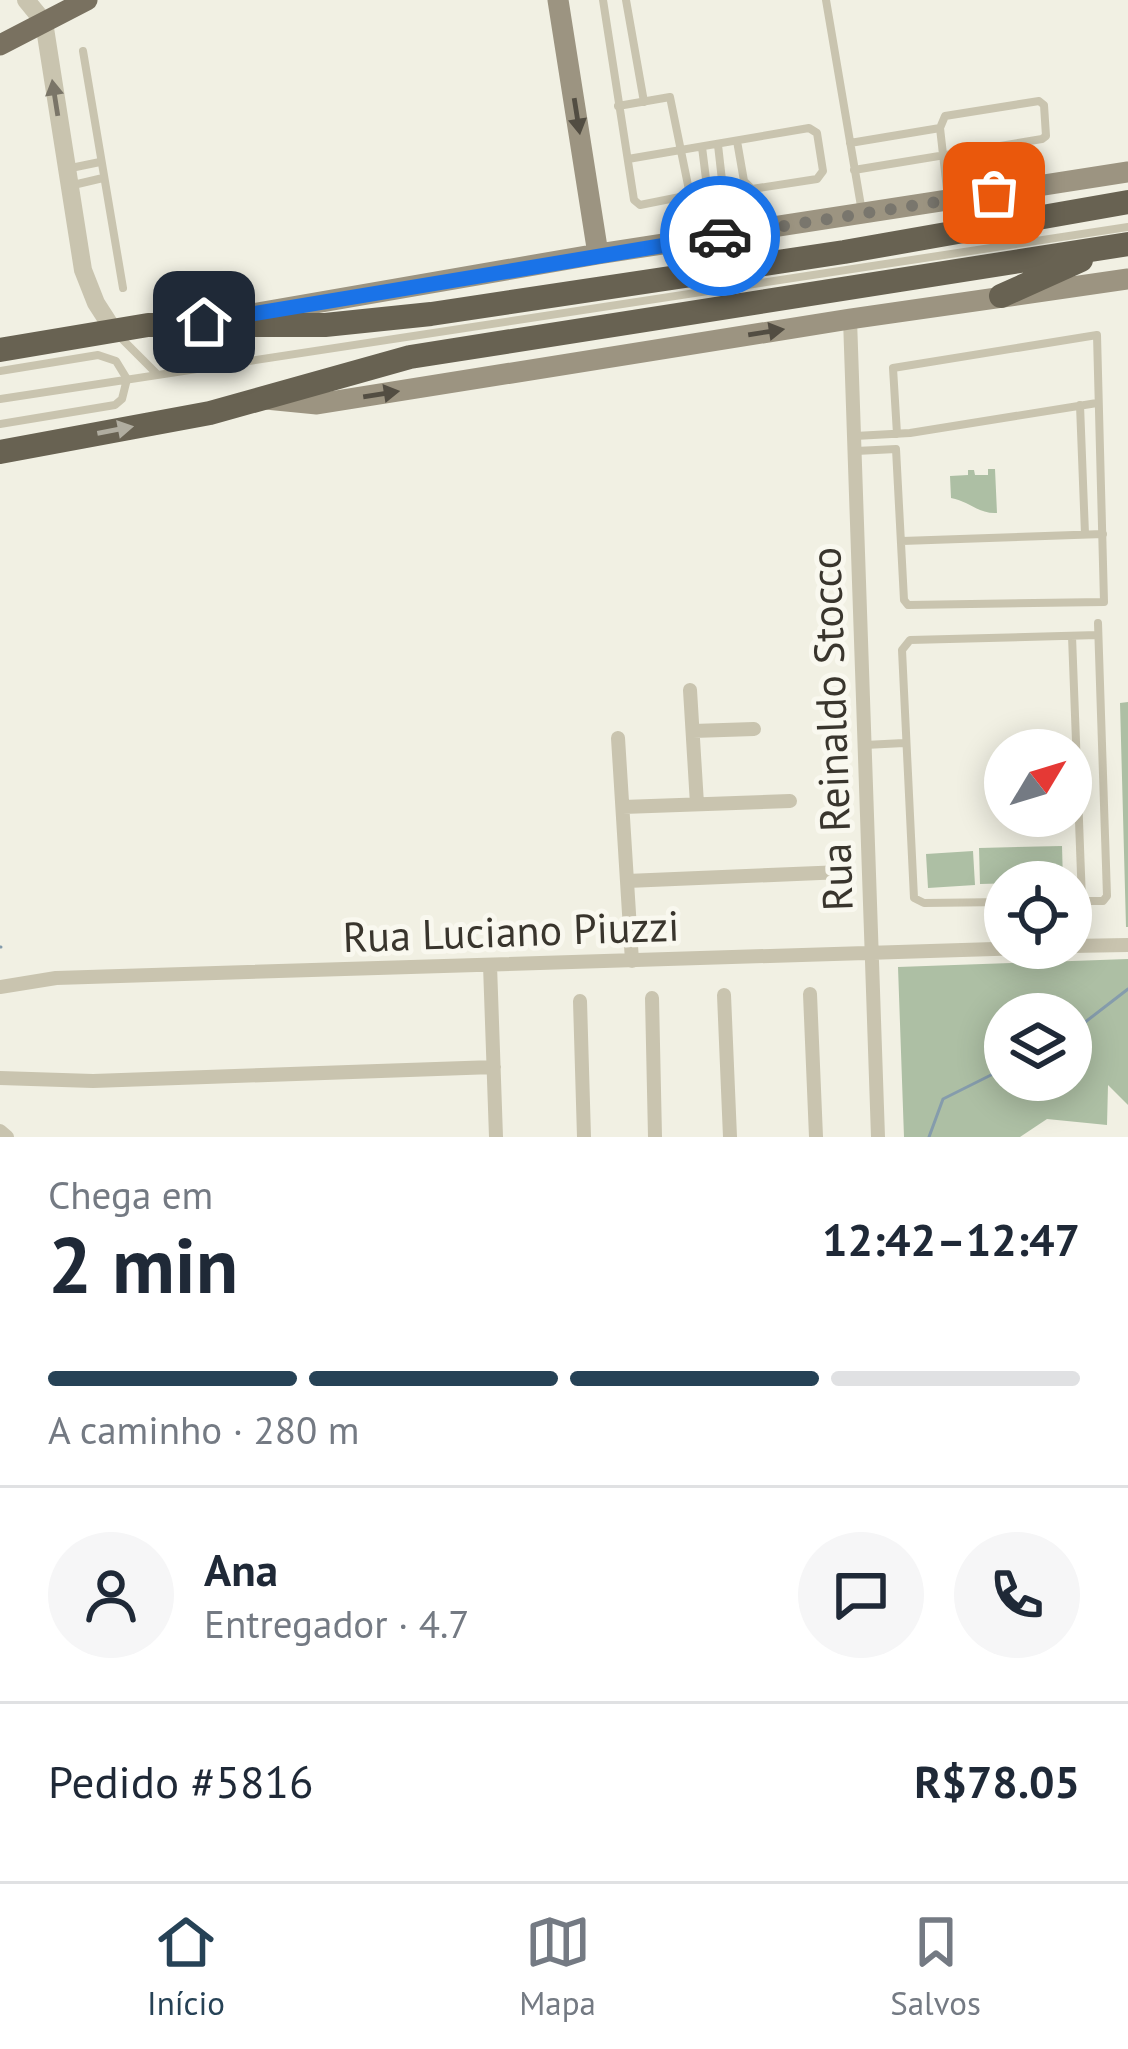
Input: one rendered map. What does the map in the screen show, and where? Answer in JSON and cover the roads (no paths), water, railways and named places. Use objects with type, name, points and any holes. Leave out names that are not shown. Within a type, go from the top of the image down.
[{"type":"highway","points":[[0,350],[204,322],[326,325],[431,314],[844,252],[1128,202]]},
{"type":"highway","points":[[1001,296],[1122,239]]},
{"type":"highway","points":[[0,452],[265,399],[410,357],[1122,239]]},
{"type":"main road","points":[[0,45],[87,0]]},
{"type":"main road","points":[[559,0],[598,254]]},
{"type":"main road","points":[[204,322],[598,254],[1128,172]]},
{"type":"main road","points":[[265,399],[317,404],[1128,279]]},
{"type":"street","points":[[26,0],[44,22],[88,287],[114,331]]},
{"type":"street","name":"Rua Reinaldo Stocco","points":[[850,319],[878,1137]]},
{"type":"street","points":[[690,691],[697,804]]},
{"type":"street","points":[[693,731],[754,729]]},
{"type":"street","points":[[618,738],[632,961]]},
{"type":"street","points":[[622,807],[790,801]]},
{"type":"street","points":[[627,881],[843,872]]},
{"type":"street","points":[[1092,946],[1128,945]]},
{"type":"street","name":"Rua Luciano Piuzzi","points":[[0,987],[56,978],[984,949]]},
{"type":"street","points":[[490,965],[496,1137]]},
{"type":"street","points":[[810,994],[816,1137]]},
{"type":"street","points":[[724,995],[730,1137]]},
{"type":"street","points":[[652,998],[655,1137]]},
{"type":"street","points":[[580,1001],[584,1137]]},
{"type":"street","points":[[0,1078],[92,1081],[494,1067]]},
{"type":"street","points":[[0,1131],[8,1137]]},
{"type":"lane","points":[[603,0],[618,106],[637,205],[687,197],[691,190],[670,98],[618,106]]},
{"type":"lane","points":[[626,0],[644,102]]},
{"type":"lane","points":[[826,0],[862,214]]},
{"type":"lane","points":[[83,51],[123,287]]},
{"type":"lane","points":[[854,170],[943,155],[1042,139],[1046,136],[1044,105],[1039,101],[945,116],[940,128],[943,155],[949,200]]},
{"type":"lane","points":[[628,159],[813,128],[824,171],[817,178],[752,189],[744,181],[737,141]]},
{"type":"lane","points":[[850,143],[940,128]]},
{"type":"lane","points":[[718,145],[721,236]]},
{"type":"lane","points":[[702,147],[721,236]]},
{"type":"lane","points":[[68,177],[100,162]]},
{"type":"lane","points":[[68,177],[103,178]]},
{"type":"lane","points":[[0,399],[289,352],[1122,239]]},
{"type":"lane","points":[[114,331],[158,376]]},
{"type":"lane","points":[[855,444],[896,449],[904,600],[908,605],[1104,602],[1097,335],[892,368],[897,434]]},
{"type":"lane","points":[[0,371],[98,355],[116,362],[127,379],[122,399],[115,405],[0,424]]},
{"type":"lane","points":[[855,444],[1097,403]]},
{"type":"lane","points":[[1080,405],[1085,534]]},
{"type":"lane","points":[[902,541],[1103,534]]},
{"type":"lane","points":[[984,902],[924,903],[914,898],[904,743],[905,644],[910,640],[1072,636],[1098,629],[1107,896],[1103,901],[1092,901]]},
{"type":"lane","points":[[1072,636],[1075,861]]},
{"type":"lane","points":[[865,745],[904,743]]},
{"type":"waterway","points":[[1092,1017],[1128,989]]},
{"type":"waterway","points":[[929,1137],[943,1099],[984,1078]]}]
